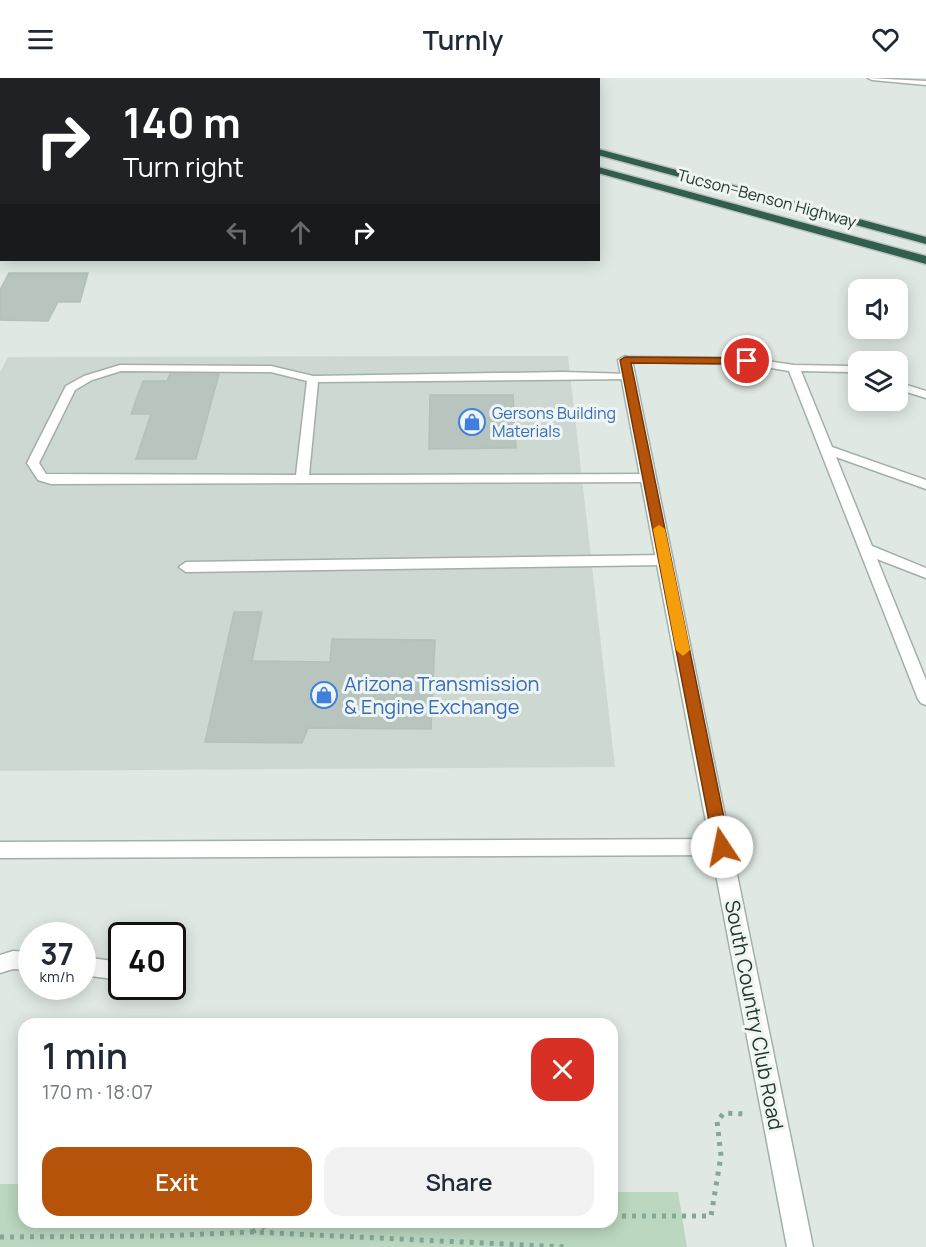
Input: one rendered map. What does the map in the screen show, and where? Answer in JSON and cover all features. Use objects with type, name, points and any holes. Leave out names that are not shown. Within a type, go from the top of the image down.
[{"type":"highway","name":"Tucson–Benson Highway","points":[[600,152],[926,241]]},
{"type":"highway","name":"Tucson–Benson Highway","points":[[600,171],[926,260]]},
{"type":"street","name":"South Country Club Road","points":[[627,368],[800,1247]]},
{"type":"lane","points":[[872,78],[926,83]]},
{"type":"lane","points":[[649,478],[51,480],[42,477],[33,463],[70,388],[88,378],[120,368],[271,369],[313,379],[563,375],[627,368],[747,361],[794,368],[848,369]]},
{"type":"lane","points":[[794,368],[925,695]]},
{"type":"lane","points":[[302,479],[313,379]]},
{"type":"lane","points":[[908,389],[926,395]]},
{"type":"lane","points":[[827,450],[926,485]]},
{"type":"lane","points":[[866,549],[926,573]]},
{"type":"lane","points":[[186,567],[666,560]]},
{"type":"lane","points":[[0,850],[722,847]]},
{"type":"lane","points":[[0,964],[18,961]]},
{"type":"path","points":[[618,1216],[711,1215],[720,1174],[722,1136],[717,1121],[724,1113],[774,1113]]},
{"type":"path","points":[[252,1232],[261,1228]]},
{"type":"path","points":[[0,1237],[161,1236],[252,1232],[567,1247]]},
{"type":"shaded area","points":[[568,356],[615,767],[0,771],[0,372],[8,357]]},
{"type":"green space","points":[[0,1184],[18,1184],[18,1228],[618,1228],[618,1192],[678,1192],[687,1247],[0,1247]]},
{"type":"building","points":[[9,273],[88,273],[80,302],[58,302],[48,321],[0,320],[0,290]]},
{"type":"building","points":[[170,374],[219,374],[196,459],[136,459],[151,414],[131,414],[143,381],[167,381]]},
{"type":"building","name":"Gersons Building Materials","points":[[430,395],[513,395],[516,448],[429,449]]},
{"type":"building","name":"Arizona Transmission & Engine Exchange","points":[[234,612],[262,612],[252,661],[330,662],[332,639],[435,640],[431,729],[308,728],[302,743],[205,742]]},
{"type":"slow traffic","points":[[659,529],[683,650]]},
{"type":"place","name":"Gersons Building Materials","points":[[472,422]]},
{"type":"place","name":"Arizona Transmission & Engine Exchange","points":[[324,695]]},
{"type":"route","points":[[722,847],[625,360],[747,361]]}]
